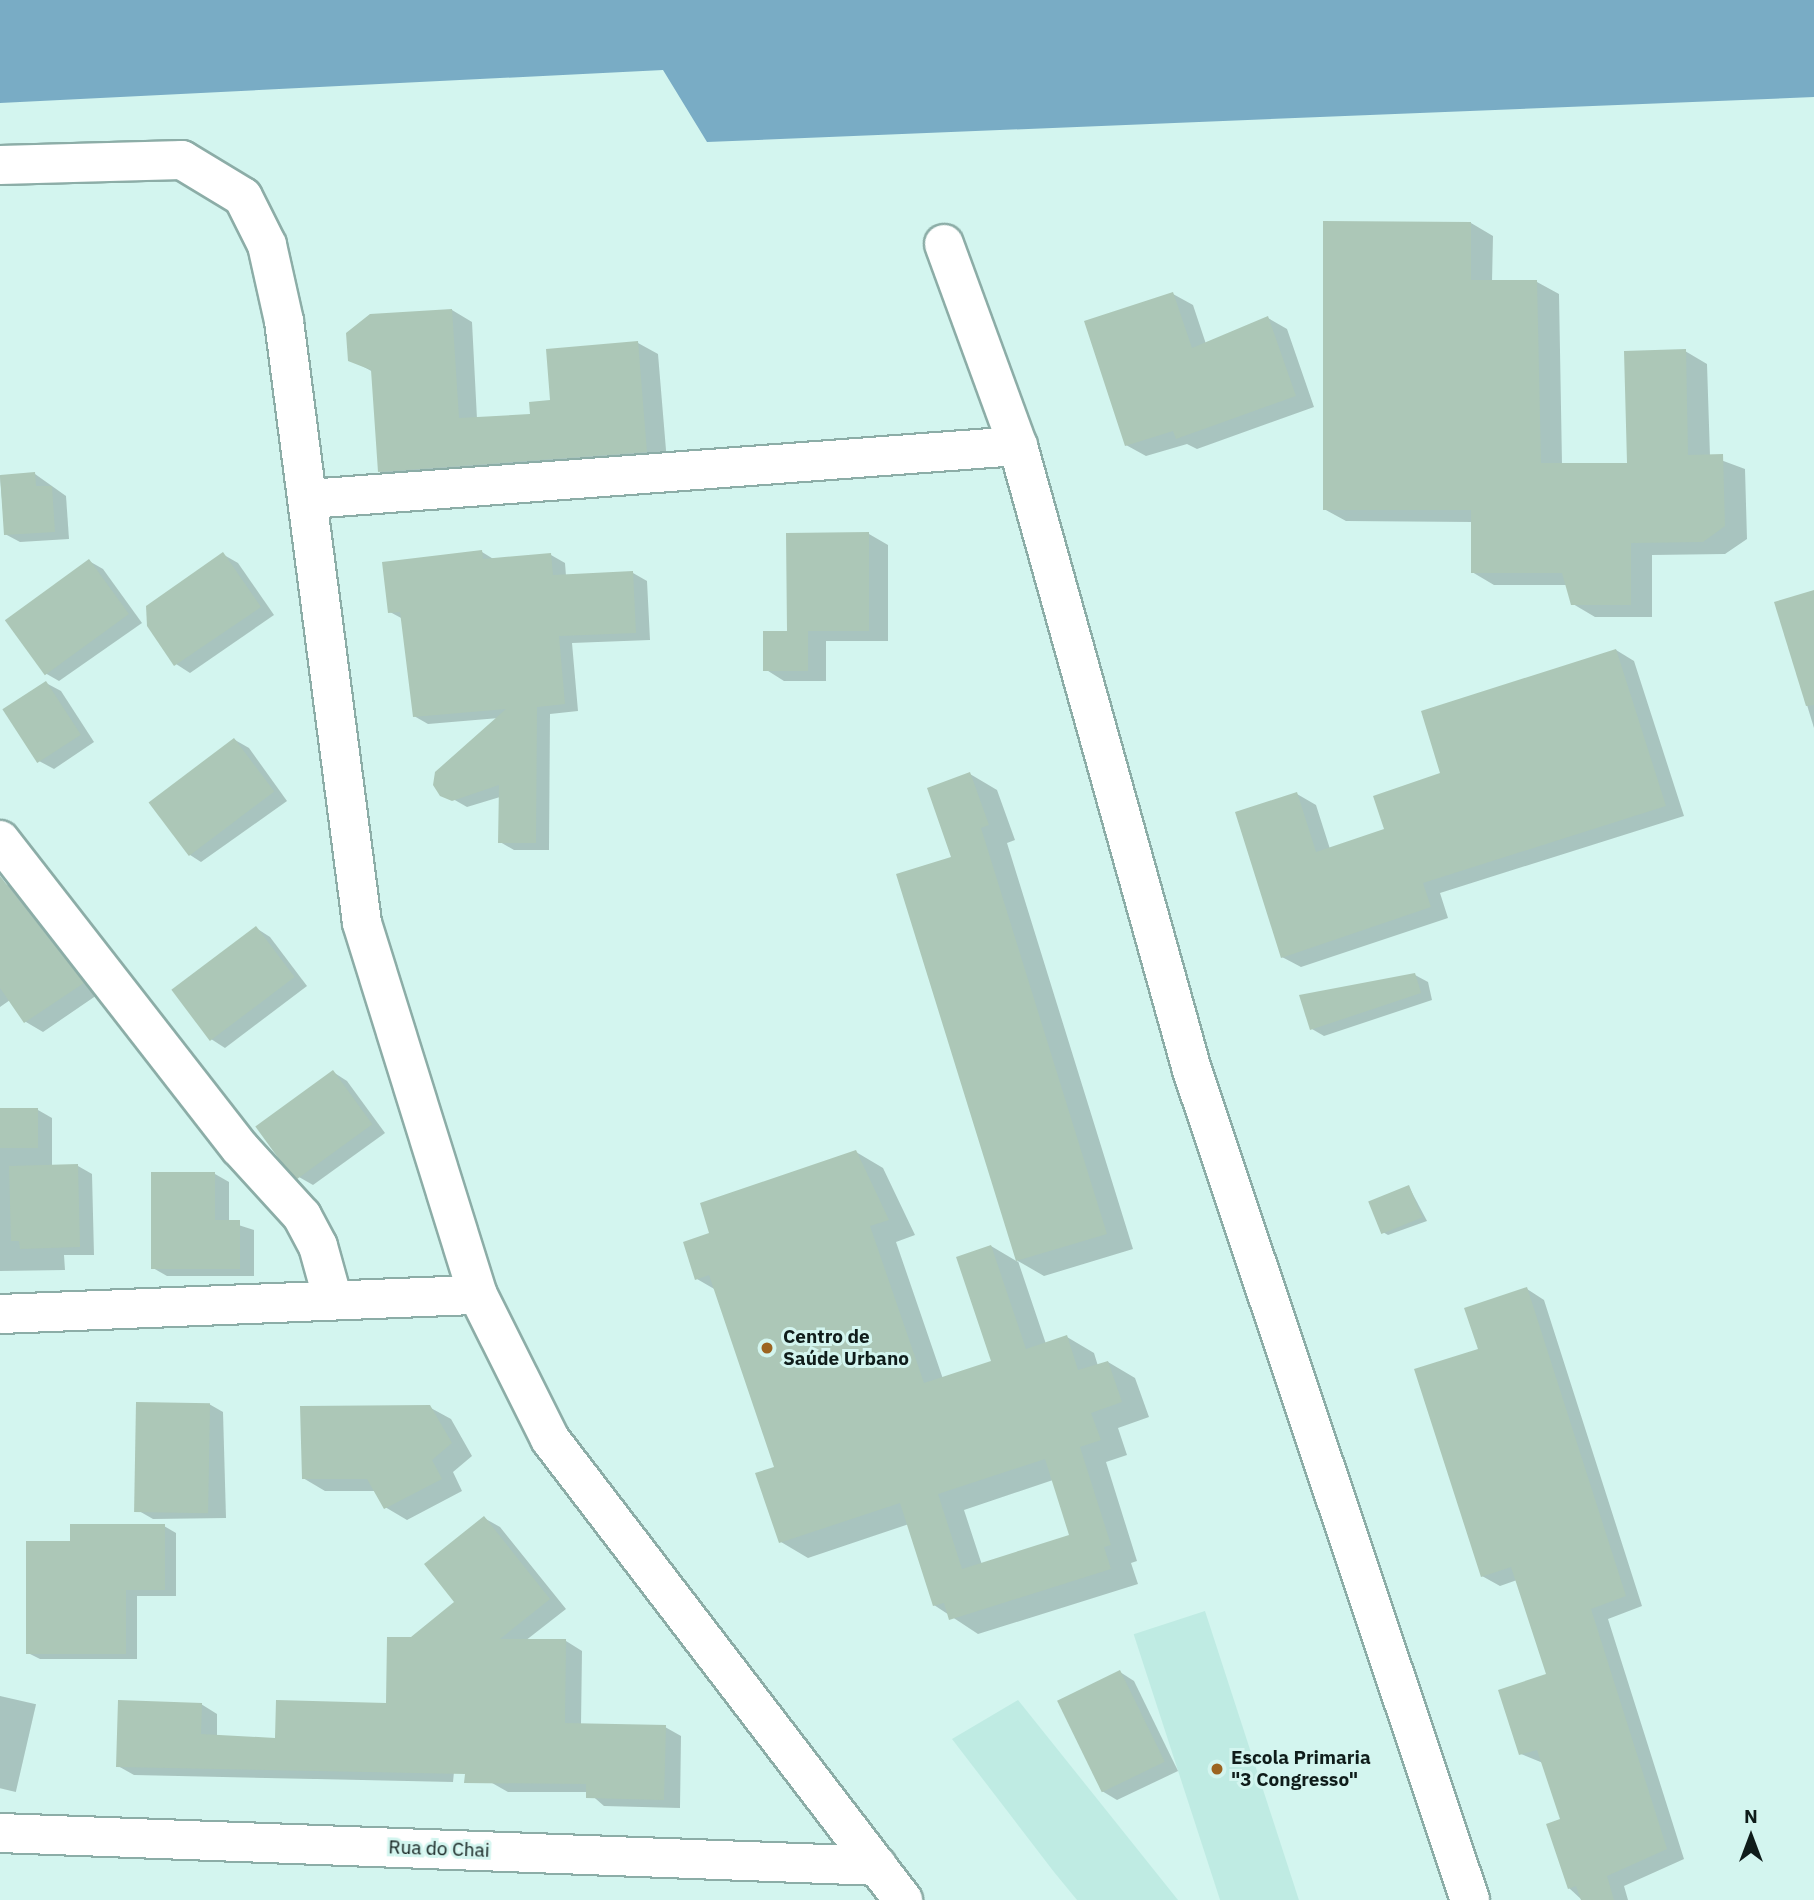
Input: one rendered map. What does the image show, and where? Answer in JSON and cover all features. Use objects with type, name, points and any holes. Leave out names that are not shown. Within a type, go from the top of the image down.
[{"type":"street","points":[[0,165],[182,160],[243,197],[267,245],[284,321],[362,923],[478,1295],[550,1438],[903,1900]]},
{"type":"street","points":[[944,244],[1018,446],[1192,1070],[1470,1900]]},
{"type":"street","points":[[309,499],[1018,446]]},
{"type":"street","points":[[0,840],[240,1148],[302,1216],[318,1246],[333,1300]]},
{"type":"street","points":[[0,1314],[478,1295]]},
{"type":"street","name":"Rua do Chai","points":[[0,1833],[877,1866]]},
{"type":"shaded area","name":"Escola Primaria \"3 Congresso\"","points":[[1205,1611],[1299,1900],[1220,1900],[1134,1634]]},
{"type":"shaded area","points":[[1018,1700],[1178,1900],[1077,1900],[1054,1872],[952,1739]]},
{"type":"water","points":[[0,0],[1814,0],[1814,97],[707,142],[663,70],[0,103]]},
{"type":"building","points":[[1323,221],[1471,222],[1471,280],[1537,280],[1541,463],[1627,463],[1624,351],[1686,349],[1688,455],[1723,454],[1725,526],[1703,542],[1631,543],[1631,605],[1571,605],[1562,573],[1471,573],[1471,510],[1323,510]]},
{"type":"building","points":[[1173,292],[1192,348],[1268,316],[1296,396],[1176,439],[1173,431],[1125,446],[1084,321]]},
{"type":"building","points":[[452,309],[459,418],[530,414],[529,402],[550,400],[546,349],[638,341],[647,452],[378,472],[371,370],[348,361],[346,333],[370,314]]},
{"type":"building","points":[[35,472],[36,486],[52,486],[55,532],[4,535],[0,475]]},
{"type":"building","points":[[869,532],[869,631],[808,631],[808,671],[763,671],[763,631],[787,631],[786,533]]},
{"type":"building","points":[[482,550],[483,559],[551,553],[553,575],[633,571],[636,633],[559,636],[565,704],[537,707],[536,843],[498,843],[499,785],[452,801],[440,796],[433,785],[435,772],[506,709],[413,717],[400,612],[388,613],[382,562]]},
{"type":"building","points":[[223,552],[261,607],[174,666],[147,626],[146,606]]},
{"type":"building","points":[[89,559],[129,614],[45,675],[5,620]]},
{"type":"building","points":[[1814,590],[1814,705],[1806,706],[1774,602]]},
{"type":"building","points":[[1616,649],[1666,806],[1423,883],[1431,907],[1281,958],[1235,812],[1297,792],[1316,852],[1384,829],[1373,796],[1440,773],[1421,711]]},
{"type":"building","points":[[46,681],[81,735],[37,763],[2,709]]},
{"type":"building","points":[[234,738],[274,792],[189,856],[149,802]]},
{"type":"building","points":[[970,772],[989,825],[981,828],[1107,1234],[1016,1261],[896,874],[951,857],[927,788]]},
{"type":"building","points":[[0,876],[84,983],[24,1023],[0,988]]},
{"type":"building","points":[[256,926],[295,977],[210,1041],[171,990]]},
{"type":"building","points":[[1415,973],[1421,993],[1310,1030],[1299,995]]},
{"type":"building","points":[[333,1070],[372,1124],[295,1181],[255,1126]]},
{"type":"building","points":[[0,1108],[38,1108],[38,1148],[0,1148]]},
{"type":"building","name":"Centro de Saúde Urbano","points":[[856,1150],[889,1220],[870,1226],[924,1383],[991,1361],[956,1257],[991,1245],[1026,1349],[1067,1335],[1078,1370],[1108,1361],[1122,1402],[1091,1413],[1101,1440],[1080,1447],[1111,1545],[1104,1547],[1111,1569],[949,1620],[944,1603],[933,1606],[900,1503],[779,1543],[755,1473],[774,1467],[709,1275],[695,1280],[683,1242],[709,1233],[700,1203]],"holes":[[[1045,1459],[1069,1535],[962,1569],[938,1494]]]},
{"type":"building","points":[[78,1164],[80,1247],[20,1249],[19,1241],[11,1241],[9,1166]]},
{"type":"building","points":[[151,1172],[215,1172],[215,1220],[240,1220],[240,1269],[151,1269]]},
{"type":"building","points":[[1409,1185],[1422,1217],[1381,1234],[1368,1201]]},
{"type":"building","points":[[1527,1287],[1626,1596],[1591,1609],[1667,1849],[1607,1876],[1614,1900],[1581,1900],[1576,1886],[1568,1889],[1546,1824],[1560,1819],[1537,1750],[1519,1755],[1498,1690],[1546,1674],[1511,1567],[1481,1577],[1414,1369],[1478,1349],[1464,1308]]},
{"type":"building","points":[[136,1402],[210,1403],[208,1513],[134,1512]]},
{"type":"building","points":[[430,1405],[452,1443],[432,1460],[442,1479],[384,1509],[367,1479],[302,1479],[300,1406]]},
{"type":"building","points":[[484,1516],[550,1599],[500,1639],[566,1639],[565,1723],[666,1725],[664,1800],[586,1798],[586,1784],[464,1783],[465,1774],[116,1767],[118,1700],[202,1703],[201,1734],[275,1738],[276,1700],[386,1703],[387,1637],[411,1637],[454,1602],[424,1564]]},
{"type":"building","points":[[70,1524],[165,1524],[165,1590],[126,1590],[126,1654],[26,1654],[26,1541],[70,1541]]},
{"type":"building","points":[[1120,1670],[1165,1762],[1102,1792],[1057,1701]]},
{"type":"place","name":"Centro de Saúde Urbano","points":[[767,1348]]},
{"type":"place","name":"Escola Primaria \"3 Congresso\"","points":[[1217,1769]]}]
